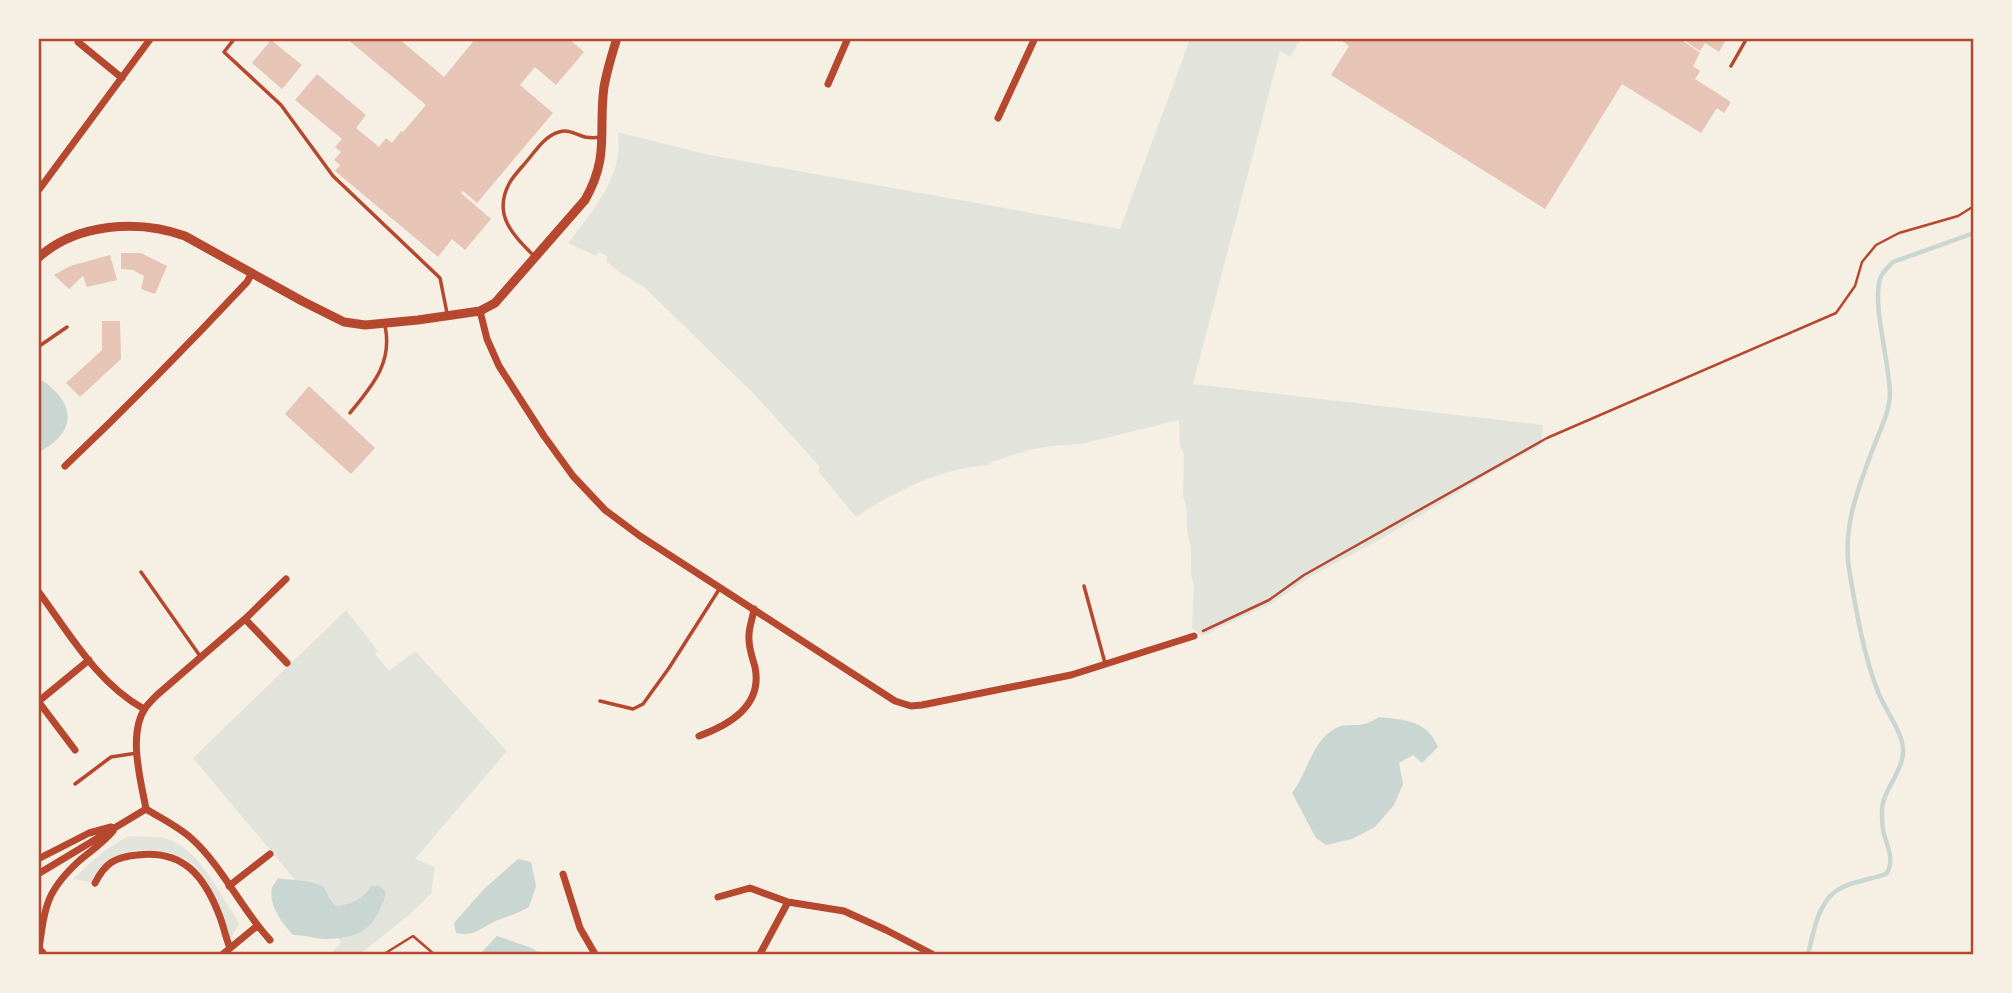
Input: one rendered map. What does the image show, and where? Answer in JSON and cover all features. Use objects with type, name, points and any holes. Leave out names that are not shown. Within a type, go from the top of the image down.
[{"type":"main road","points":[[39,949],[42,954]]},
{"type":"street","points":[[38,191],[151,38]]},
{"type":"street","points":[[38,258],[51,247],[89,232],[103,228],[144,226],[170,230],[185,236],[344,322],[385,324],[480,311],[495,303],[585,200],[598,173],[603,137],[604,86],[617,38]]},
{"type":"street","points":[[828,84],[848,38]]},
{"type":"street","points":[[998,118],[1035,38]]},
{"type":"street","points":[[78,42],[122,78]]},
{"type":"street","points":[[65,466],[197,336],[247,282],[252,273]]},
{"type":"street","points":[[480,311],[487,339],[499,366],[573,476],[605,510],[640,536],[895,701],[911,706],[1033,684],[1071,675],[1194,636]]},
{"type":"street","points":[[270,940],[193,840],[146,809],[137,738],[144,709],[157,695],[286,579]]},
{"type":"street","points":[[38,591],[89,660],[119,694],[144,709]]},
{"type":"street","points":[[699,736],[727,724],[743,711],[753,697],[756,681],[749,634],[754,609]]},
{"type":"street","points":[[245,618],[287,663]]},
{"type":"street","points":[[75,750],[38,701],[89,660]]},
{"type":"street","points":[[38,874],[146,809]]},
{"type":"street","points":[[38,859],[89,833],[118,825]]},
{"type":"street","points":[[39,949],[44,910],[56,885],[80,860],[104,843],[118,825]]},
{"type":"street","points":[[95,883],[102,869],[119,858],[152,854],[176,859],[188,865],[205,886],[217,909],[230,948]]},
{"type":"street","points":[[229,886],[270,854]]},
{"type":"street","points":[[563,874],[580,928],[595,954]]},
{"type":"street","points":[[718,897],[750,888],[788,902],[844,911],[932,954]]},
{"type":"street","points":[[760,954],[788,902]]},
{"type":"street","points":[[223,954],[257,926]]},
{"type":"lane","points":[[235,38],[224,52],[282,105],[340,183],[440,278],[448,316]]},
{"type":"lane","points":[[1731,66],[1747,38]]},
{"type":"lane","points":[[534,256],[520,242],[504,217],[502,206],[510,182],[541,143],[556,132],[603,137]]},
{"type":"lane","points":[[350,413],[382,369],[388,338],[385,324]]},
{"type":"lane","points":[[38,347],[67,327]]},
{"type":"lane","points":[[141,572],[202,657]]},
{"type":"lane","points":[[1084,586],[1105,664]]},
{"type":"lane","points":[[600,701],[633,709],[643,704],[720,588]]},
{"type":"lane","points":[[75,784],[111,757],[137,753]]},
{"type":"path","points":[[1194,636],[1269,600],[1304,575],[1547,438],[1836,313],[1856,286],[1862,262],[1876,245],[1899,233],[1958,216],[1973,206]]},
{"type":"path","points":[[384,954],[413,936],[434,954]]},
{"type":"shaded area","points":[[1190,39],[1301,39],[1290,57],[1280,51],[1193,384],[1543,425],[1541,445],[1383,538],[1313,575],[1274,602],[1202,636],[1192,628],[1194,585],[1187,510],[1183,496],[1184,454],[1180,446],[1179,420],[1082,444],[1029,450],[989,465],[936,476],[886,498],[856,517],[818,471],[820,467],[756,396],[644,287],[606,261],[607,256],[598,252],[596,256],[568,243],[606,190],[616,166],[618,132],[710,155],[1120,229]]},
{"type":"shaded area","points":[[39,379],[53,389],[64,402],[68,419],[66,427],[55,441],[39,452]]},
{"type":"shaded area","points":[[346,610],[378,651],[375,654],[389,671],[415,651],[507,751],[415,859],[435,867],[431,894],[360,954],[331,954],[341,942],[337,937],[364,930],[383,905],[366,893],[349,905],[336,906],[318,884],[296,881],[193,758]]},
{"type":"shaded area","points":[[1379,717],[1421,726],[1428,731],[1438,747],[1422,763],[1413,755],[1399,763],[1403,784],[1394,805],[1375,827],[1352,839],[1326,845],[1316,838],[1292,793],[1324,737],[1344,725],[1366,724]]},
{"type":"shaded area","points":[[130,836],[164,838],[176,843],[197,860],[237,919],[239,924],[231,938],[204,876],[190,862],[179,856],[154,850],[128,852],[107,861],[90,882],[73,879],[107,849]]},
{"type":"shaded area","points":[[518,859],[531,862],[536,886],[529,907],[473,933],[456,933],[454,923],[484,889]]},
{"type":"shaded area","points":[[278,878],[319,884],[336,906],[356,900],[371,886],[380,886],[386,892],[372,922],[356,934],[326,939],[293,935],[281,920],[272,901],[272,888]]},
{"type":"shaded area","points":[[497,936],[529,947],[542,954],[480,954]]},
{"type":"building","points":[[346,38],[398,38],[444,77],[476,38],[568,38],[584,52],[556,85],[535,67],[520,85],[553,113],[477,203],[463,191],[461,193],[491,219],[465,250],[452,239],[438,257],[335,171],[340,165],[334,160],[341,152],[335,147],[342,139],[295,100],[317,74],[366,115],[356,128],[379,147],[386,138],[392,143],[426,105]]},
{"type":"building","points":[[1338,38],[1679,38],[1700,53],[1693,66],[1700,71],[1695,79],[1731,102],[1724,113],[1717,108],[1701,133],[1622,84],[1545,209],[1331,75],[1349,46]]},
{"type":"building","points":[[1681,38],[1727,38],[1719,52],[1705,43],[1700,51]]},
{"type":"building","points":[[271,40],[302,65],[282,89],[252,63]]},
{"type":"building","points":[[121,253],[141,253],[167,266],[155,294],[141,289],[144,276],[133,270],[121,269]]},
{"type":"building","points":[[110,255],[117,280],[87,287],[83,276],[69,289],[54,275],[70,266]]},
{"type":"building","points":[[102,321],[120,321],[121,359],[80,397],[66,383],[102,350]]},
{"type":"building","points":[[309,386],[375,448],[351,474],[285,414]]},
{"type":"waterway","points":[[1808,954],[1818,916],[1828,899],[1843,887],[1886,874],[1889,869],[1889,849],[1883,829],[1883,803],[1902,761],[1903,752],[1900,736],[1880,696],[1868,662],[1848,558],[1849,525],[1853,509],[1886,415],[1890,395],[1878,304],[1880,279],[1893,262],[1974,233]]}]
